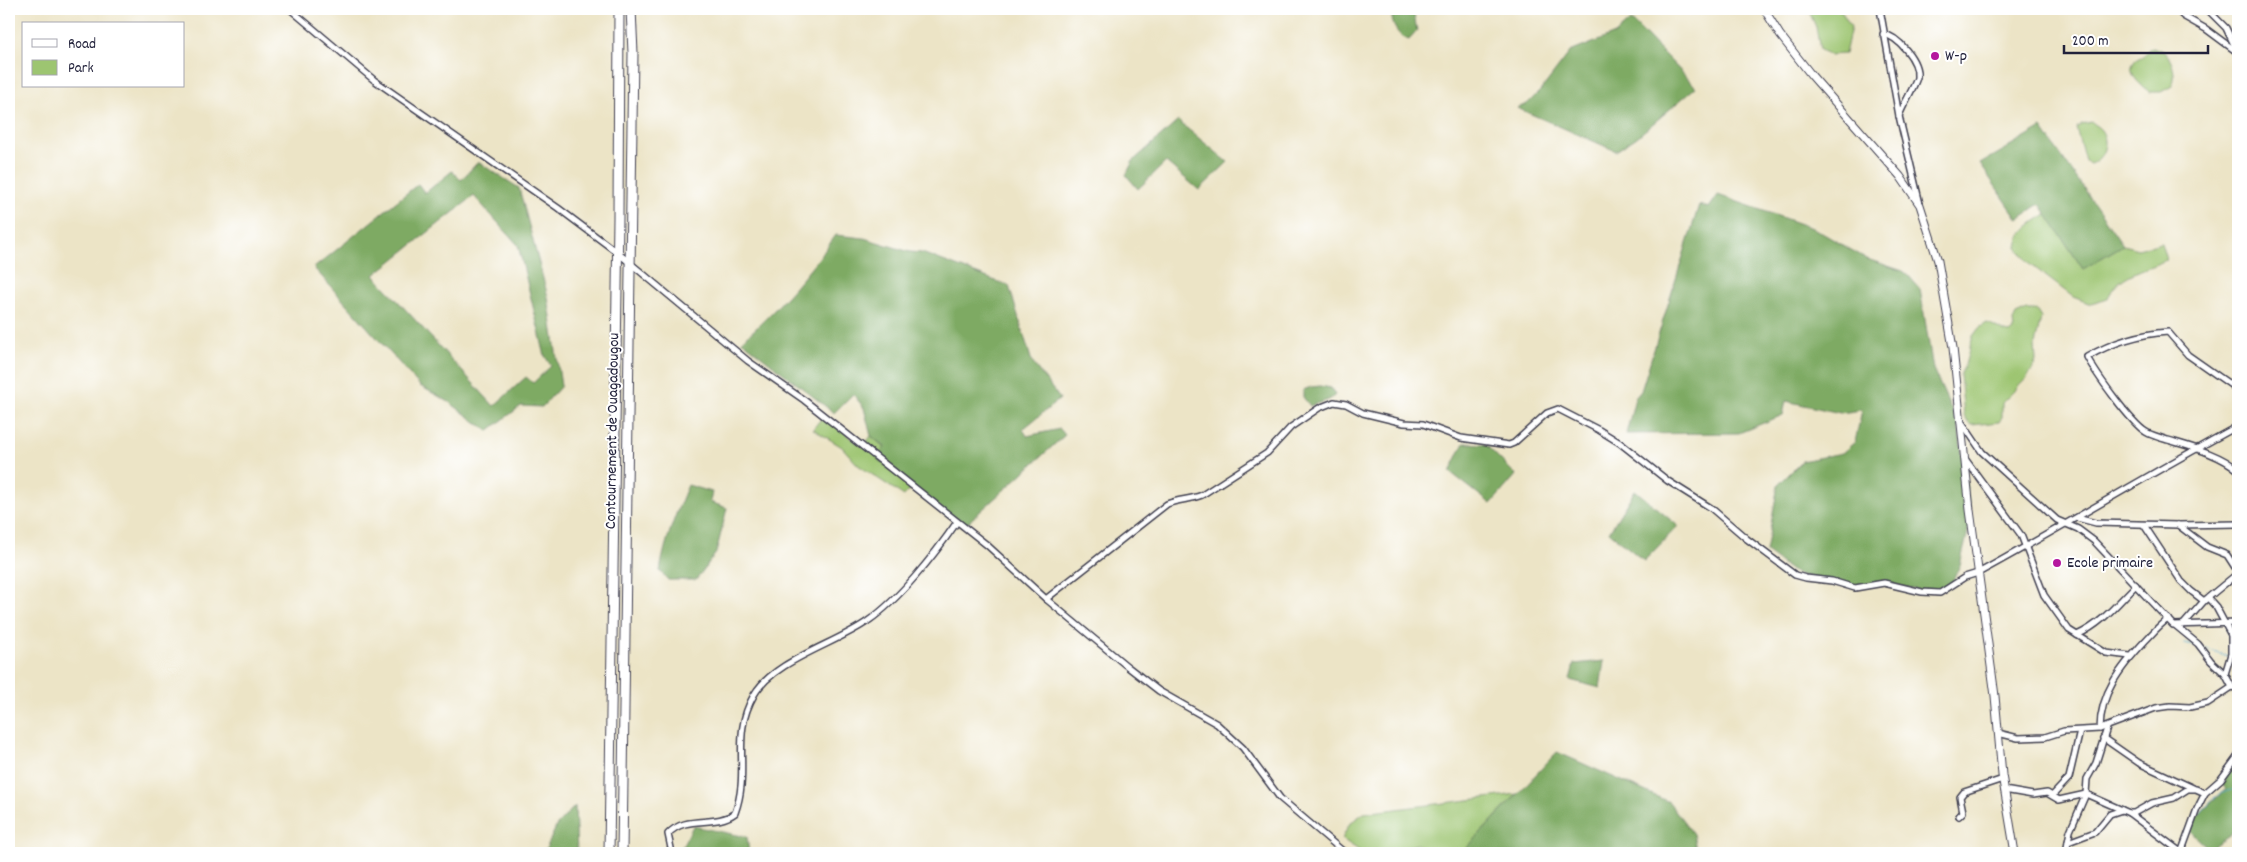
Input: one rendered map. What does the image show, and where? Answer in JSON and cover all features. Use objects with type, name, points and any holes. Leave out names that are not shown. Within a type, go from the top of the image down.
[{"type":"highway","name":"Contournement de Ouagadougou","points":[[609,853],[618,253],[619,9]]},
{"type":"highway","name":"Contournement de Ouagadougou","points":[[622,853],[631,264],[633,63],[631,9]]},
{"type":"street","points":[[290,9],[374,80],[536,192],[618,253],[748,361],[804,400],[987,545],[1046,600],[1159,691],[1217,724],[1243,748],[1280,798],[1345,853]]},
{"type":"street","points":[[1764,9],[1780,35],[1812,76],[1900,176],[1920,205]]},
{"type":"street","points":[[1880,9],[1899,116],[1920,205],[1942,280],[1962,424],[1978,573],[1995,696],[2004,790],[2015,853]]},
{"type":"street","points":[[2176,9],[2183,16],[2206,29],[2238,53]]},
{"type":"street","points":[[2207,9],[2226,28],[2238,53]]},
{"type":"street","points":[[1883,34],[1891,35],[1899,41],[1911,58],[1917,73],[1915,83],[1906,98],[1899,116]]},
{"type":"street","points":[[2238,390],[2188,355],[2168,332],[2123,339],[2087,358],[2122,409],[2145,432],[2196,449],[2230,463],[2238,470]]},
{"type":"street","points":[[1046,600],[1167,504],[1176,500],[1194,499],[1202,495],[1267,454],[1291,426],[1319,408],[1334,402],[1346,404],[1363,413],[1404,423],[1423,424],[1461,438],[1509,445],[1514,443],[1547,413],[1558,409],[1599,430],[1620,444],[1668,481],[1711,508],[1747,539],[1795,575],[1832,581],[1855,588],[1884,583],[1922,592],[1940,593],[1965,577],[1978,573],[2067,524],[2111,496],[2238,426]]},
{"type":"street","points":[[1962,424],[1982,452],[2057,520],[2085,533],[2103,549],[2126,577],[2136,585],[2168,620],[2198,644],[2211,662],[2225,674],[2232,687],[2238,689]]},
{"type":"street","points":[[1966,460],[2018,530],[2027,546],[2044,595],[2069,630],[2108,654],[2130,656]]},
{"type":"street","points":[[2077,518],[2096,523],[2238,524]]},
{"type":"street","points":[[672,853],[668,834],[677,826],[691,822],[717,821],[735,813],[742,786],[740,738],[742,721],[755,692],[767,678],[810,652],[853,632],[871,620],[926,564],[957,522]]},
{"type":"street","points":[[2144,524],[2181,581],[2191,591],[2216,607],[2231,635],[2231,654],[2225,674]]},
{"type":"street","points":[[2178,525],[2207,547],[2227,555],[2238,572],[2206,599],[2183,626]]},
{"type":"street","points":[[2077,635],[2090,629],[2115,609],[2136,585]]},
{"type":"street","points":[[2100,729],[2100,713],[2103,703],[2117,673],[2130,656],[2168,620]]},
{"type":"street","points":[[2176,626],[2238,622],[2231,635]]},
{"type":"street","points":[[1998,733],[2018,738],[2045,737],[2064,731],[2107,728],[2156,708],[2170,706],[2190,707],[2208,703],[2232,687]]},
{"type":"street","points":[[2066,853],[2070,831],[2086,794],[2087,779],[2096,763],[2107,728]]},
{"type":"street","points":[[2053,795],[2069,778],[2080,731]]},
{"type":"street","points":[[2103,738],[2154,771],[2206,793]]},
{"type":"street","points":[[2004,790],[2033,795],[2047,793],[2059,800],[2086,794],[2129,813],[2182,853],[2206,793],[2221,778],[2238,756]]},
{"type":"street","points":[[1958,816],[1963,812],[1960,797],[1964,792],[2003,779]]},
{"type":"street","points":[[2129,813],[2140,811],[2152,804],[2174,798],[2185,790],[2193,788]]},
{"type":"street","points":[[2068,842],[2095,832],[2110,814],[2122,810]]},
{"type":"green space","points":[[1393,9],[1413,9],[1417,31],[1409,40],[1397,31],[1392,18]]},
{"type":"green space","points":[[1808,9],[1840,9],[1851,27],[1845,54],[1830,55],[1820,50],[1816,27]]},
{"type":"green space","points":[[1630,21],[1696,87],[1637,137],[1616,151],[1517,108],[1527,104],[1541,90],[1570,52],[1615,34]]},
{"type":"green space","points":[[2153,47],[2167,55],[2173,69],[2174,78],[2172,86],[2161,92],[2150,92],[2146,89],[2133,75],[2132,70],[2135,61]]},
{"type":"green space","points":[[1178,121],[1228,162],[1199,190],[1166,162],[1138,189],[1126,175],[1133,161]]},
{"type":"green space","points":[[2091,122],[2101,130],[2104,135],[2105,145],[2102,155],[2090,164],[2085,161],[2076,128]]},
{"type":"green space","points":[[2042,128],[2123,245],[2083,269],[2040,204],[2018,219],[1980,164]]},
{"type":"green space","points":[[478,162],[519,188],[548,297],[561,386],[542,407],[521,406],[488,431],[449,402],[420,386],[314,268],[418,184],[425,193],[452,171],[461,180]],"holes":[[[474,196],[518,245],[545,356],[551,366],[533,383],[526,377],[494,406],[374,275]]]},
{"type":"green space","points":[[1718,195],[1815,229],[1867,259],[1903,271],[1920,289],[1933,369],[1958,424],[1971,519],[1960,565],[1951,585],[1939,592],[1922,591],[1883,582],[1854,587],[1796,574],[1766,552],[1778,485],[1802,461],[1842,453],[1855,442],[1862,410],[1840,413],[1786,401],[1783,415],[1739,433],[1626,434],[1635,398],[1641,391],[1699,205],[1709,208]]},
{"type":"green space","points":[[2047,214],[2083,269],[2123,245],[2138,249],[2161,243],[2166,260],[2124,278],[2117,284],[2108,299],[2091,304],[2073,297],[2030,264],[2017,248],[2020,237],[2024,232]]},
{"type":"green space","points":[[836,235],[864,238],[910,252],[922,253],[1009,286],[1032,362],[1060,399],[1023,429],[1027,436],[1060,429],[1065,435],[963,527],[877,459],[885,447],[871,436],[864,408],[853,394],[834,413],[742,341],[792,291]]},
{"type":"green space","points":[[2027,310],[2036,310],[2041,318],[2035,345],[2036,361],[2032,370],[2025,380],[2002,403],[2002,418],[1999,422],[1972,425],[1964,415],[1960,375],[1965,365],[1973,336],[1979,328],[1987,323],[2010,333],[2014,330],[2013,321],[2016,315]]},
{"type":"green space","points":[[1320,386],[1331,388],[1335,395],[1327,401],[1310,406],[1303,397],[1303,390]]},
{"type":"green space","points":[[823,416],[863,447],[871,436],[885,448],[878,459],[912,486],[904,496],[858,465],[842,447],[813,429]]},
{"type":"green space","points":[[1464,443],[1485,444],[1516,475],[1491,504],[1450,472]]},
{"type":"green space","points":[[688,485],[712,492],[710,502],[727,508],[716,553],[696,580],[668,580],[660,571],[662,560],[671,527]]},
{"type":"green space","points":[[1635,490],[1678,526],[1644,561],[1609,532]]},
{"type":"green space","points":[[1604,661],[1600,688],[1570,680],[1574,664]]},
{"type":"green space","points":[[1557,752],[1669,802],[1693,834],[1697,853],[1462,853]]},
{"type":"green space","points":[[2238,753],[2238,829],[2209,849],[2190,831],[2195,818],[2226,789],[2219,781]]},
{"type":"green space","points":[[1517,794],[1462,853],[1428,853],[1417,844],[1389,853],[1363,853],[1342,839],[1350,823],[1364,813]]},
{"type":"green space","points":[[575,806],[577,853],[544,853],[557,825]]},
{"type":"green space","points":[[693,826],[747,837],[749,853],[679,853]]},
{"type":"waterway","points":[[2184,643],[2195,645]]},
{"type":"waterway","points":[[2204,648],[2228,656]]},
{"type":"waterway","points":[[2232,658],[2238,661]]},
{"type":"waterway","points":[[2200,813],[2219,794],[2238,788]]},
{"type":"place","name":"W-p","points":[[1935,56]]},
{"type":"place","name":"Ecole primaire","points":[[2057,563]]}]
